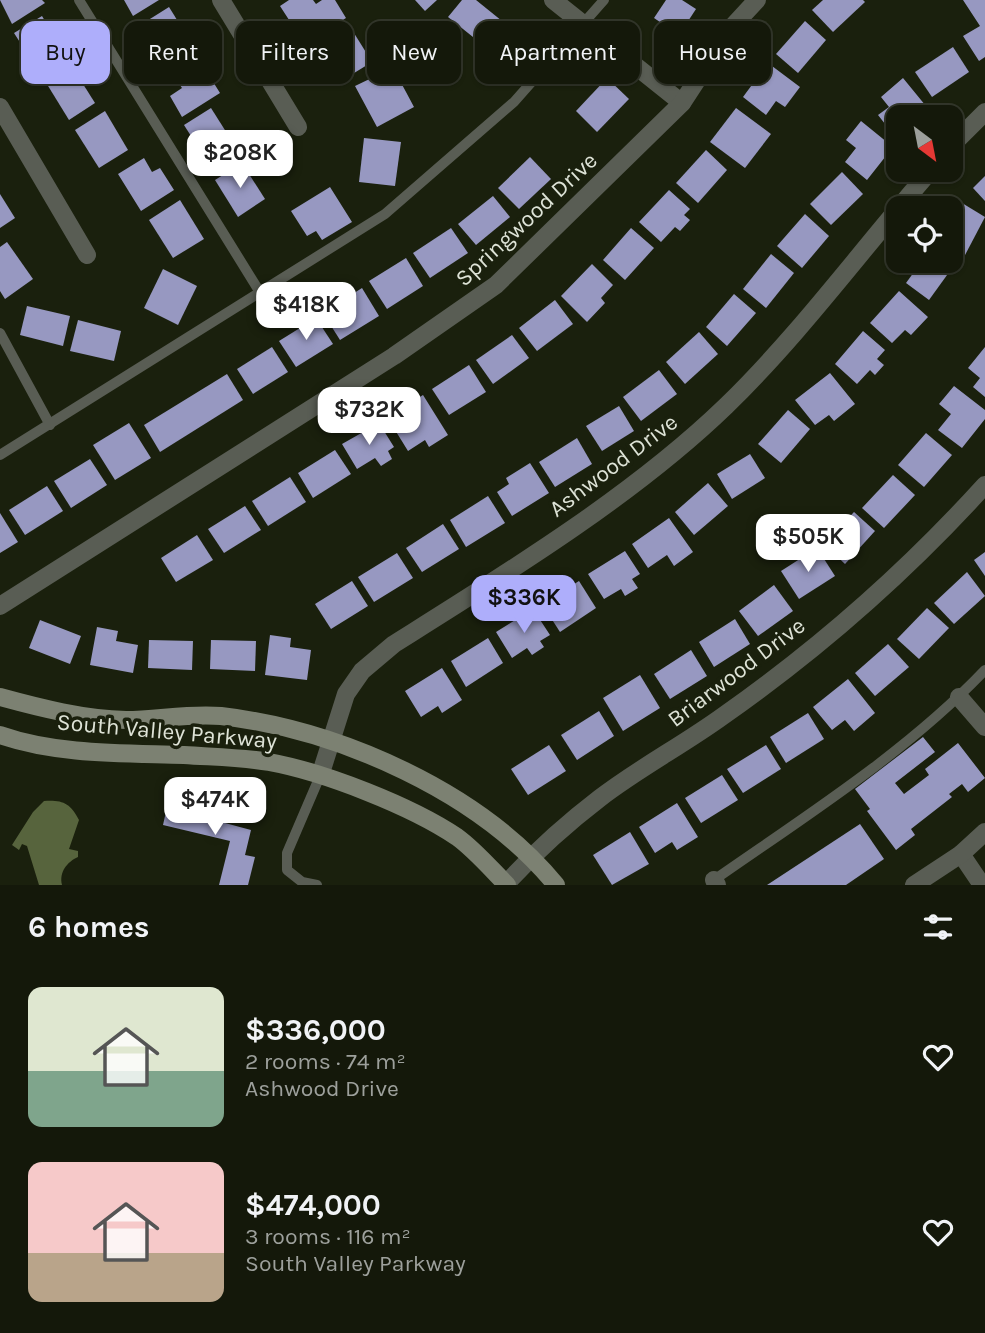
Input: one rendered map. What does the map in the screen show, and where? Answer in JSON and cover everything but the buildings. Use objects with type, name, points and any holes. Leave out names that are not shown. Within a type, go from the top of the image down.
[{"type":"main road","name":"South Valley Parkway","points":[[0,697],[65,713],[125,720],[219,716],[288,727],[332,740],[454,798],[530,858],[556,885]]},
{"type":"main road","name":"South Valley Parkway","points":[[0,735],[26,744],[147,755],[271,762],[320,776],[417,815],[457,838],[506,884]]},
{"type":"street","points":[[221,0],[298,127]]},
{"type":"street","points":[[553,0],[579,21]]},
{"type":"street","name":"Springwood Drive","points":[[0,606],[464,309],[496,285],[576,210],[682,103],[731,28],[757,0]]},
{"type":"street","points":[[640,70],[682,103]]},
{"type":"street","points":[[0,107],[87,255]]},
{"type":"street","points":[[963,134],[985,112]]},
{"type":"street","name":"Ashwood Drive","points":[[320,776],[346,694],[362,671],[394,643],[611,500],[684,444],[724,408],[798,332],[921,182]]},
{"type":"street","name":"Briarwood Drive","points":[[506,884],[530,858],[600,798],[725,715],[839,625],[891,579],[985,485]]},
{"type":"street","points":[[959,697],[985,727]]},
{"type":"street","points":[[914,885],[961,853],[985,832]]},
{"type":"street","points":[[961,853],[982,885]]},
{"type":"lane","points":[[79,0],[261,294]]},
{"type":"lane","points":[[587,21],[604,0]]},
{"type":"lane","points":[[0,455],[261,294],[407,196],[514,102],[530,84]]},
{"type":"lane","points":[[0,332],[50,425]]},
{"type":"lane","points":[[716,883],[901,745],[959,697],[985,670]]},
{"type":"lane","points":[[317,885],[302,882],[287,870],[287,853],[320,776]]},
{"type":"shaded area","points":[[44,801],[65,804],[79,820],[69,849],[78,851],[78,857],[65,868],[62,885],[39,885],[27,846],[22,844],[19,850],[12,845],[33,812]]}]
